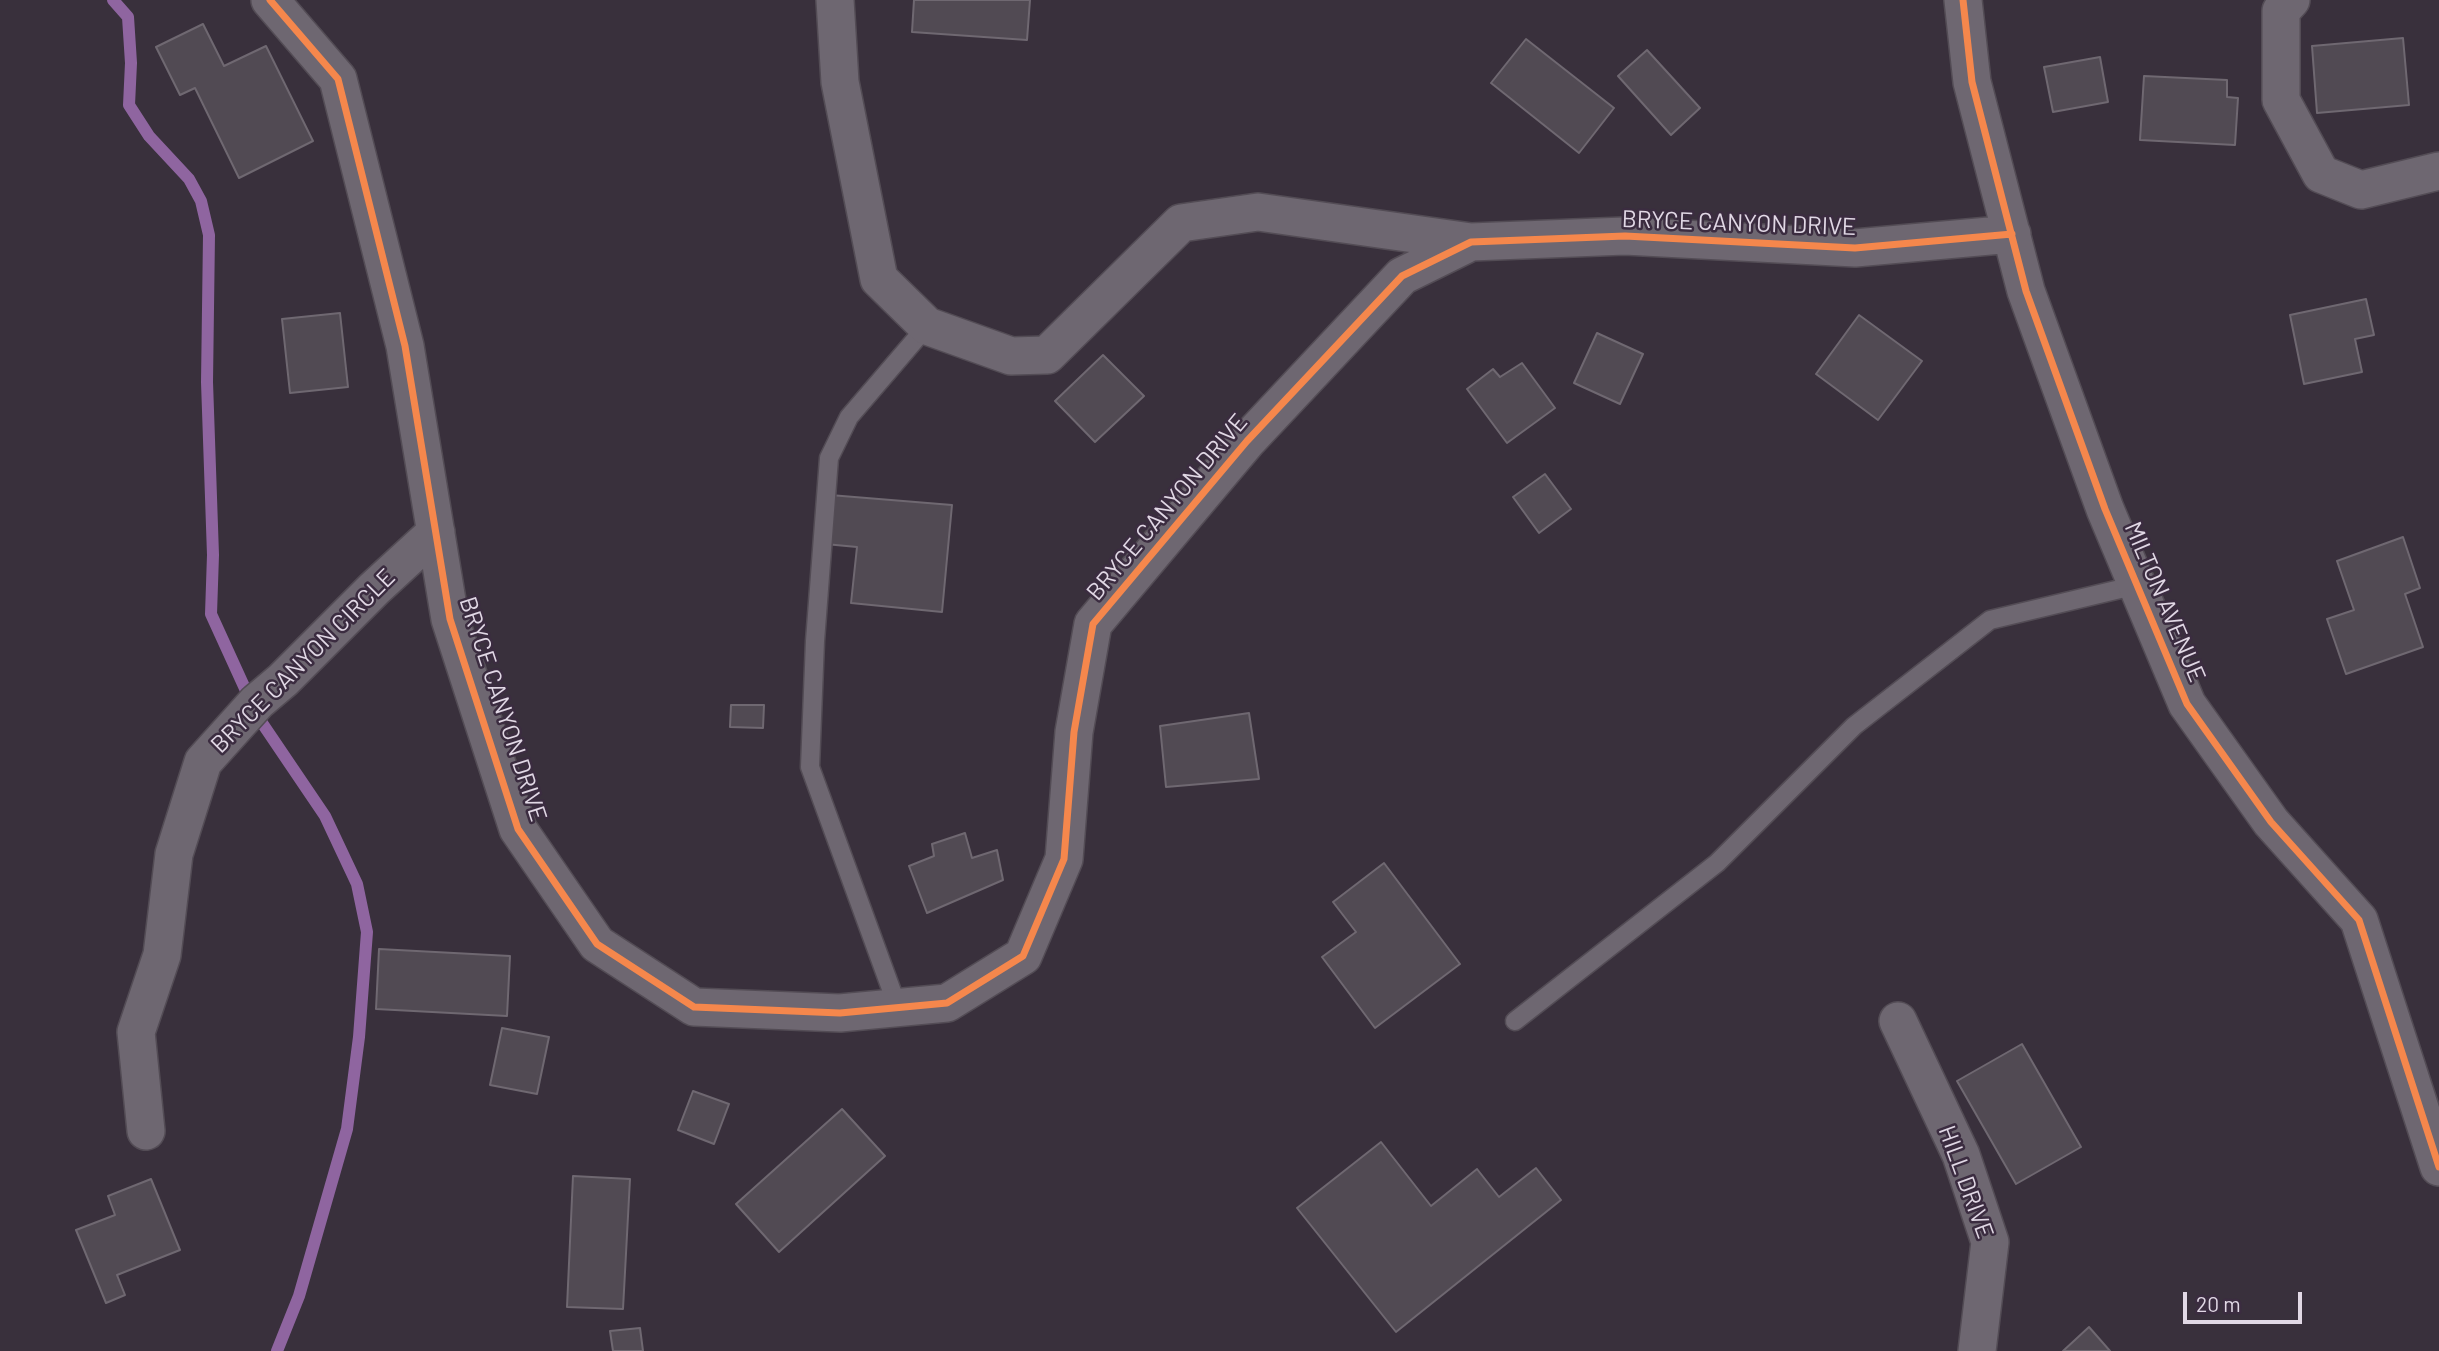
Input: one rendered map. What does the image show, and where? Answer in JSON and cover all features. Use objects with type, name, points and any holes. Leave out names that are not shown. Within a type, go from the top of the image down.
[{"type":"street","name":"BRYCE CANYON DRIVE","points":[[271,0],[338,79],[405,346],[450,619],[518,829],[597,944],[694,1007],[840,1013],[947,1003],[1023,956],[1064,859],[1074,732],[1093,624],[1247,441],[1402,276],[1471,242],[1625,236],[1855,248],[2012,234]]},
{"type":"street","points":[[835,0],[840,82],[880,279],[927,326],[1011,356],[1046,355],[1181,223],[1258,212],[1471,242]]},
{"type":"street","name":"MILTON AVENUE","points":[[1963,0],[1972,82],[2031,304],[2105,509],[2187,704],[2271,822],[2359,920],[2439,1167]]},
{"type":"street","points":[[2291,0],[2281,11],[2281,100],[2321,174],[2361,190],[2439,172]]},
{"type":"street","name":"BRYCE CANYON CIRCLE","points":[[146,1130],[136,1032],[162,955],[174,854],[203,762],[257,702],[436,532]]},
{"type":"street","name":"HILL DRIVE","points":[[1898,1021],[1961,1155],[1990,1242],[1977,1351]]},
{"type":"lane","points":[[898,1008],[810,767],[814,669],[829,458],[849,417],[927,326]]},
{"type":"lane","points":[[1516,1021],[1717,863],[1854,726],[1990,620],[2137,585]]},
{"type":"building","points":[[914,0],[1030,0],[1027,40],[912,32]]},
{"type":"building","points":[[203,24],[224,66],[266,46],[313,141],[239,178],[195,88],[180,95],[156,47]]},
{"type":"building","points":[[2403,38],[2409,105],[2317,113],[2312,46]]},
{"type":"building","points":[[1526,39],[1614,108],[1579,153],[1491,83]]},
{"type":"building","points":[[1647,50],[1700,108],[1671,135],[1618,76]]},
{"type":"building","points":[[2100,57],[2108,102],[2053,112],[2044,67]]},
{"type":"building","points":[[2144,76],[2227,80],[2227,97],[2238,98],[2235,145],[2140,140]]},
{"type":"building","points":[[2366,299],[2374,335],[2355,339],[2362,372],[2304,384],[2290,315]]},
{"type":"building","points":[[340,313],[348,387],[290,393],[282,319]]},
{"type":"building","points":[[1859,315],[1922,361],[1878,420],[1816,374]]},
{"type":"building","points":[[1597,333],[1643,354],[1620,404],[1574,383]]},
{"type":"building","points":[[1103,355],[1144,396],[1095,442],[1055,401]]},
{"type":"building","points":[[1522,363],[1555,408],[1507,443],[1467,389],[1493,369],[1500,377]]},
{"type":"building","points":[[1545,474],[1571,509],[1539,533],[1513,497]]},
{"type":"building","points":[[830,495],[952,505],[942,612],[851,603],[857,547],[825,544]]},
{"type":"building","points":[[2403,537],[2420,588],[2405,594],[2423,647],[2346,674],[2327,619],[2354,610],[2337,561]]},
{"type":"building","points":[[731,705],[764,705],[763,728],[730,727]]},
{"type":"building","points":[[1249,713],[1259,779],[1166,787],[1160,726]]},
{"type":"building","points":[[965,833],[972,858],[997,850],[1003,880],[927,913],[909,866],[934,856],[932,844]]},
{"type":"building","points":[[1384,863],[1460,964],[1375,1028],[1322,957],[1356,932],[1333,902]]},
{"type":"building","points":[[379,949],[510,956],[507,1016],[376,1009]]},
{"type":"building","points":[[502,1028],[549,1037],[537,1094],[490,1085]]},
{"type":"building","points":[[2022,1044],[2081,1147],[2016,1184],[1957,1081]]},
{"type":"building","points":[[693,1091],[729,1104],[714,1144],[678,1130]]},
{"type":"building","points":[[842,1109],[885,1156],[779,1252],[736,1204]]},
{"type":"building","points":[[1381,1142],[1431,1206],[1477,1169],[1499,1197],[1536,1168],[1561,1200],[1396,1332],[1297,1208]]},
{"type":"building","points":[[573,1176],[630,1179],[623,1309],[567,1307]]},
{"type":"building","points":[[151,1179],[180,1250],[117,1275],[125,1295],[106,1303],[76,1230],[115,1215],[108,1196]]},
{"type":"building","points":[[2089,1327],[2110,1351],[2063,1351]]},
{"type":"building","points":[[640,1328],[643,1351],[613,1351],[610,1331]]},
{"type":"waterway","points":[[113,0],[128,17],[131,63],[129,105],[149,136],[189,179],[201,201],[209,235],[207,382],[213,555],[211,614],[258,717],[325,816],[357,884],[367,932],[359,1037],[347,1129],[299,1296],[277,1351]]},
{"type":"cycle path","points":[[270,0],[338,79],[405,346],[450,619],[518,829],[597,944],[694,1007],[840,1013],[947,1003],[1023,956],[1064,859],[1074,732],[1093,624],[1247,441],[1402,276],[1471,242],[1625,236],[1855,248],[2012,234]]},
{"type":"cycle path","points":[[1963,0],[1972,82],[2026,291],[2105,509],[2187,704],[2271,822],[2359,920],[2439,1167]]}]
